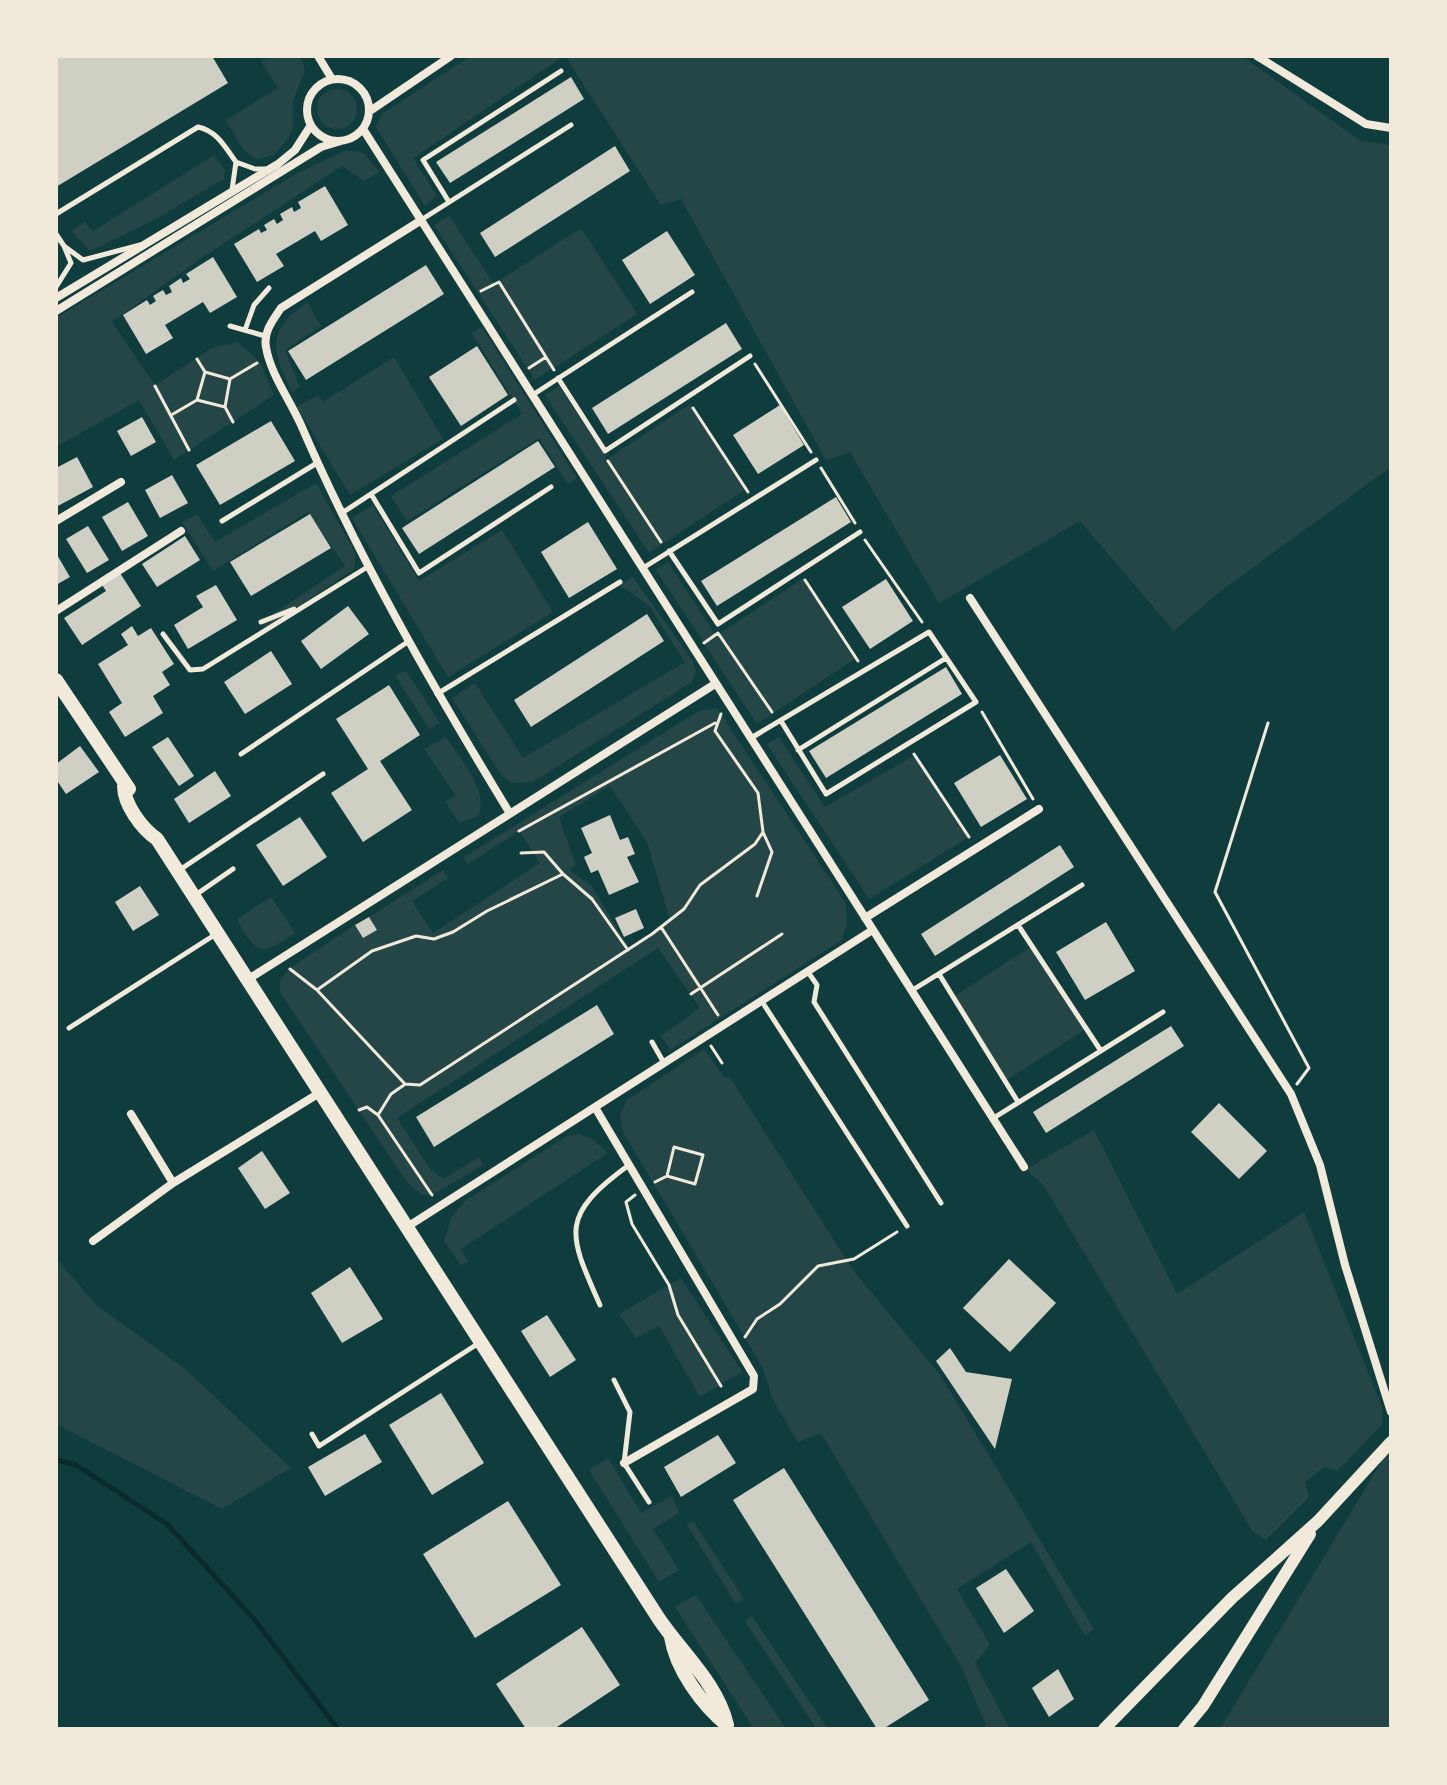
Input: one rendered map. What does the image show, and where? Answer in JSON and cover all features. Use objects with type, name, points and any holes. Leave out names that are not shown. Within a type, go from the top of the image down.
[{"type":"main road","points":[[56,680],[124,786],[132,791],[156,828],[157,839],[216,934],[671,1637],[684,1649],[723,1707],[728,1727]]},
{"type":"street","points":[[318,56],[332,79]]},
{"type":"street","points":[[56,311],[321,147],[363,129],[370,111],[451,56]]},
{"type":"street","points":[[1257,56],[1366,124],[1391,128]]},
{"type":"street","points":[[341,141],[324,137],[311,125],[308,116],[310,97],[323,83],[332,79],[359,86],[370,111]]},
{"type":"street","points":[[56,298],[270,169],[295,150],[311,125]]},
{"type":"street","points":[[363,129],[1024,1167]]},
{"type":"street","points":[[420,221],[281,308],[265,336],[272,364],[369,566],[437,694],[509,812]]},
{"type":"street","points":[[56,521],[121,482]]},
{"type":"street","points":[[56,611],[181,531]]},
{"type":"street","points":[[970,598],[1291,1094],[1320,1165],[1345,1265],[1391,1412]]},
{"type":"street","points":[[247,980],[715,684]]},
{"type":"street","points":[[865,918],[1039,809]]},
{"type":"street","points":[[407,1227],[871,931]]},
{"type":"street","points":[[93,1241],[173,1183],[321,1092]]},
{"type":"street","points":[[596,1109],[754,1376],[753,1389],[624,1463]]},
{"type":"street","points":[[131,1114],[173,1183]]},
{"type":"street","points":[[1104,1729],[1232,1598],[1318,1521],[1391,1442]]},
{"type":"street","points":[[1184,1729],[1203,1706],[1318,1521]]},
{"type":"street","points":[[1193,1729],[1203,1706]]},
{"type":"lane","points":[[449,202],[423,160],[561,71]]},
{"type":"lane","points":[[420,221],[571,125]]},
{"type":"lane","points":[[56,214],[198,127],[209,129],[236,162],[255,169],[270,169]]},
{"type":"lane","points":[[232,190],[236,162]]},
{"type":"lane","points":[[56,234],[71,263],[56,287]]},
{"type":"lane","points":[[64,246],[83,260],[141,244]]},
{"type":"lane","points":[[245,330],[254,305],[269,288]]},
{"type":"lane","points":[[534,394],[692,292]]},
{"type":"lane","points":[[230,326],[265,336]]},
{"type":"lane","points":[[558,378],[605,451],[750,356]]},
{"type":"lane","points":[[342,513],[514,400]]},
{"type":"lane","points":[[643,568],[816,460]]},
{"type":"lane","points":[[222,521],[317,463]]},
{"type":"lane","points":[[371,494],[419,573],[551,487]]},
{"type":"lane","points":[[669,551],[718,624],[860,532]]},
{"type":"lane","points":[[163,634],[190,670],[203,669],[369,566]]},
{"type":"lane","points":[[437,694],[620,582]]},
{"type":"lane","points":[[261,622],[310,602]]},
{"type":"lane","points":[[750,739],[929,632],[976,702],[826,794],[781,721]]},
{"type":"lane","points":[[241,754],[410,640]]},
{"type":"lane","points":[[798,750],[946,658]]},
{"type":"lane","points":[[177,871],[323,774]]},
{"type":"lane","points":[[193,896],[233,869]]},
{"type":"lane","points":[[910,991],[1082,885]]},
{"type":"lane","points":[[1018,925],[1101,1051]]},
{"type":"lane","points":[[69,1028],[216,934]]},
{"type":"lane","points":[[808,971],[817,985],[814,1002],[941,1203]]},
{"type":"lane","points":[[939,974],[1018,1102]]},
{"type":"lane","points":[[761,1000],[907,1226]]},
{"type":"lane","points":[[992,1119],[1163,1012]]},
{"type":"lane","points":[[652,1042],[664,1063]]},
{"type":"lane","points":[[600,1305],[574,1248],[576,1228],[580,1210],[629,1165]]},
{"type":"lane","points":[[312,1434],[319,1446],[480,1342]]},
{"type":"lane","points":[[614,1380],[630,1412],[624,1463],[649,1502]]},
{"type":"path","points":[[470,297],[499,282],[558,378]]},
{"type":"path","points":[[750,356],[860,532],[929,632]]},
{"type":"path","points":[[520,373],[546,357]]},
{"type":"path","points":[[197,359],[205,372],[230,379],[260,362]]},
{"type":"path","points":[[173,414],[197,400],[205,372]]},
{"type":"path","points":[[230,379],[225,407],[233,422]]},
{"type":"path","points":[[155,386],[173,414],[189,450]]},
{"type":"path","points":[[197,400],[225,407]]},
{"type":"path","points":[[690,404],[753,498]]},
{"type":"path","points":[[599,462],[607,459],[669,551]]},
{"type":"path","points":[[804,578],[864,671]]},
{"type":"path","points":[[696,631],[704,643],[731,627]]},
{"type":"path","points":[[719,635],[781,721]]},
{"type":"path","points":[[976,702],[1039,809]]},
{"type":"path","points":[[519,831],[715,723],[721,714]]},
{"type":"path","points":[[715,723],[715,731],[758,793],[763,832],[772,852],[757,896]]},
{"type":"path","points":[[1268,723],[1215,892],[1309,1068],[1291,1094]]},
{"type":"path","points":[[908,744],[969,837]]},
{"type":"path","points":[[378,1115],[391,1094],[405,1084],[420,1085],[661,927],[684,909],[700,885],[755,844],[763,832]]},
{"type":"path","points":[[521,853],[544,852],[563,874],[592,899],[628,950]]},
{"type":"path","points":[[317,990],[372,951],[416,936],[434,939],[453,932],[487,911],[563,874]]},
{"type":"path","points":[[661,927],[720,1018]]},
{"type":"path","points":[[691,994],[782,934]]},
{"type":"path","points":[[280,957],[317,990],[405,1084]]},
{"type":"path","points":[[709,1044],[722,1063]]},
{"type":"path","points":[[359,1110],[367,1107],[378,1115],[432,1195]]},
{"type":"path","points":[[745,1337],[757,1319],[780,1304],[818,1266],[854,1259],[907,1226]]},
{"type":"shaded area","points":[[271,56],[300,56],[305,70],[293,101],[293,126],[289,137],[274,155],[256,159],[243,149],[226,120],[278,88],[261,62]]},
{"type":"shaded area","points":[[471,56],[564,56],[413,158],[437,196],[425,206],[376,127],[383,113]]},
{"type":"shaded area","points":[[565,56],[1242,56],[1359,140],[1391,145],[1391,467],[1222,590],[1174,631],[1080,521],[939,603],[850,452],[826,460],[681,199],[661,205]]},
{"type":"shaded area","points":[[337,89],[351,95],[357,109],[351,123],[337,129],[323,123],[317,109],[323,95]]},
{"type":"shaded area","points":[[346,150],[363,153],[380,172],[364,181],[342,166],[197,261],[112,322],[155,385],[212,348],[237,342],[260,362],[274,395],[174,460],[139,400],[56,447],[56,318],[296,174]]},
{"type":"shaded area","points":[[214,155],[225,170],[224,179],[152,221],[90,251],[71,231],[85,222],[93,231]]},
{"type":"shaded area","points":[[449,216],[494,284],[581,228],[637,314],[535,380],[434,225]]},
{"type":"shaded area","points":[[307,302],[321,326],[285,350],[300,387],[292,393],[280,365],[276,343],[284,323]]},
{"type":"shaded area","points":[[482,327],[577,478],[568,484],[539,438],[407,521],[391,496],[522,414],[472,333]]},
{"type":"shaded area","points":[[394,357],[443,439],[350,495],[297,407],[318,395],[323,402]]},
{"type":"shaded area","points":[[559,386],[607,459],[690,404],[746,489],[649,553],[545,395]]},
{"type":"shaded area","points":[[316,483],[356,554],[354,569],[267,628],[261,622],[345,566],[308,512],[213,571],[182,522],[197,514],[215,542]]},
{"type":"shaded area","points":[[373,505],[419,581],[502,530],[553,612],[448,677],[352,518]]},
{"type":"shaded area","points":[[668,562],[716,636],[804,578],[856,658],[757,724],[656,570]]},
{"type":"shaded area","points":[[633,577],[692,660],[696,670],[692,682],[533,782],[513,783],[502,776],[452,698],[475,683],[523,758],[685,662],[649,606],[620,585]]},
{"type":"shaded area","points":[[406,671],[440,723],[429,729],[395,675]]},
{"type":"shaded area","points":[[717,708],[846,904],[847,922],[842,940],[670,1050],[661,1036],[700,1008],[658,948],[397,1118],[431,1170],[443,1179],[479,1157],[483,1165],[432,1195],[422,1195],[407,1182],[280,992],[280,980],[289,969],[355,925],[363,938],[377,930],[369,917],[443,870],[448,878],[412,901],[433,933],[540,863],[519,831],[467,865],[464,857],[699,711]],"holes":[[[610,786],[647,842],[670,920],[629,948],[591,885],[569,870],[576,866],[559,817]]]},
{"type":"shaded area","points":[[446,737],[477,785],[480,796],[478,816],[459,823],[445,801],[456,796],[424,749]]},
{"type":"shaded area","points":[[779,737],[825,807],[915,755],[969,837],[869,899],[767,744]]},
{"type":"shaded area","points":[[271,897],[295,933],[275,946],[261,948],[249,940],[237,919]]},
{"type":"shaded area","points":[[1032,946],[1086,1029],[1005,1081],[953,997]]},
{"type":"shaded area","points":[[704,1049],[725,1078],[729,1076],[853,1270],[940,1375],[1094,1629],[1085,1636],[1031,1542],[957,1589],[990,1645],[975,1663],[1010,1729],[981,1729],[986,1725],[961,1666],[821,1433],[798,1442],[772,1398],[763,1368],[623,1132],[620,1114],[627,1100]]},
{"type":"shaded area","points":[[1094,1130],[1177,1294],[1304,1212],[1382,1407],[1382,1425],[1337,1471],[1324,1467],[1305,1482],[1309,1497],[1266,1540],[1253,1532],[1044,1186],[1026,1169]]},
{"type":"shaded area","points":[[579,1134],[592,1139],[608,1153],[461,1249],[468,1262],[461,1265],[444,1241],[452,1216],[465,1201],[567,1136]]},
{"type":"shaded area","points":[[56,1258],[96,1305],[184,1368],[291,1468],[222,1509],[56,1424]]},
{"type":"shaded area","points":[[681,1278],[742,1372],[700,1397],[659,1326],[636,1338],[619,1314]]},
{"type":"shaded area","points":[[1391,1446],[1391,1729],[1220,1729]]},
{"type":"shaded area","points":[[608,1458],[641,1513],[672,1496],[679,1513],[653,1529],[679,1570],[659,1582],[589,1470]]},
{"type":"shaded area","points":[[693,1521],[744,1599],[736,1604],[687,1525]]},
{"type":"shaded area","points":[[696,1595],[786,1729],[754,1729],[675,1607]]},
{"type":"shaded area","points":[[752,1616],[828,1729],[817,1729],[745,1621]]},
{"type":"building","points":[[56,56],[212,56],[228,83],[56,187]]},
{"type":"building","points":[[571,77],[584,99],[450,183],[436,162]]},
{"type":"building","points":[[615,146],[630,171],[495,257],[480,233]]},
{"type":"building","points":[[325,186],[348,225],[321,241],[315,231],[276,254],[284,266],[257,282],[234,244],[259,229],[261,233],[267,230],[264,225],[274,219],[277,224],[283,220],[280,214],[292,207],[294,212],[301,208],[298,202]]},
{"type":"building","points":[[667,231],[695,275],[650,304],[622,260]]},
{"type":"building","points":[[213,257],[237,297],[210,313],[203,302],[165,325],[173,338],[146,354],[123,315],[147,300],[150,305],[156,301],[153,296],[163,290],[166,295],[172,292],[169,286],[181,278],[183,283],[190,279],[186,274]]},
{"type":"building","points":[[426,265],[444,294],[306,380],[288,351]]},
{"type":"building","points":[[726,323],[742,349],[608,434],[592,408]]},
{"type":"building","points":[[477,346],[508,395],[461,426],[429,377]]},
{"type":"building","points":[[780,405],[804,445],[758,474],[733,435]]},
{"type":"building","points":[[142,417],[156,442],[131,456],[117,431]]},
{"type":"building","points":[[271,421],[295,461],[220,505],[196,465]]},
{"type":"building","points":[[538,441],[555,467],[419,554],[402,528]]},
{"type":"building","points":[[77,457],[93,487],[56,507],[56,468]]},
{"type":"building","points":[[172,475],[188,503],[160,518],[145,490]]},
{"type":"building","points":[[836,497],[851,522],[717,606],[701,581]]},
{"type":"building","points":[[128,502],[148,536],[122,551],[102,517]]},
{"type":"building","points":[[310,514],[331,548],[251,596],[230,562]]},
{"type":"building","points":[[588,522],[617,569],[569,598],[541,552]]},
{"type":"building","points":[[88,526],[109,560],[87,573],[66,539]]},
{"type":"building","points":[[185,536],[200,560],[157,587],[142,564]]},
{"type":"building","points":[[56,553],[70,577],[56,585]]},
{"type":"building","points":[[120,573],[141,606],[82,645],[64,618],[106,591],[102,585]]},
{"type":"building","points":[[886,579],[913,621],[870,649],[842,607]]},
{"type":"building","points":[[216,585],[237,620],[188,649],[174,625],[203,607],[196,596]]},
{"type":"building","points":[[348,606],[369,634],[321,669],[301,641]]},
{"type":"building","points":[[647,614],[664,641],[531,727],[514,700]]},
{"type":"building","points":[[132,626],[138,636],[151,628],[174,664],[162,672],[170,685],[153,696],[163,713],[125,737],[109,712],[122,703],[98,664],[128,645],[121,634]]},
{"type":"building","points":[[271,651],[292,684],[245,714],[224,682]]},
{"type":"building","points":[[946,667],[962,694],[826,778],[809,751]]},
{"type":"building","points":[[389,685],[420,735],[380,761],[412,810],[363,842],[331,793],[368,769],[336,719]]},
{"type":"building","points":[[168,737],[194,776],[179,786],[152,747]]},
{"type":"building","points":[[80,746],[99,772],[66,794],[56,779],[56,764]]},
{"type":"building","points":[[1000,755],[1027,799],[981,827],[954,783]]},
{"type":"building","points":[[215,771],[231,796],[189,823],[174,799]]},
{"type":"building","points":[[610,815],[620,840],[628,837],[635,854],[627,857],[639,882],[609,895],[598,870],[591,873],[584,857],[592,853],[581,828]]},
{"type":"building","points":[[300,817],[327,857],[283,886],[256,845]]},
{"type":"building","points":[[1060,845],[1074,867],[935,956],[921,934]]},
{"type":"building","points":[[140,886],[159,915],[133,931],[115,902]]},
{"type":"building","points":[[636,909],[644,928],[624,937],[615,918]]},
{"type":"building","points":[[369,917],[377,930],[363,938],[355,925]]},
{"type":"building","points":[[1106,922],[1135,971],[1085,1000],[1056,952]]},
{"type":"building","points":[[597,1005],[614,1034],[434,1147],[416,1117]]},
{"type":"building","points":[[1171,1026],[1184,1046],[1046,1133],[1033,1112]]},
{"type":"building","points":[[1219,1103],[1267,1151],[1239,1179],[1191,1132]]},
{"type":"building","points":[[262,1151],[290,1193],[265,1209],[238,1168]]},
{"type":"building","points":[[1009,1259],[1056,1303],[1010,1352],[963,1308]]},
{"type":"building","points":[[350,1267],[383,1319],[342,1343],[311,1293]]},
{"type":"building","points":[[547,1315],[576,1360],[550,1377],[521,1331]]},
{"type":"building","points":[[950,1348],[966,1372],[1012,1379],[995,1449],[936,1361]]},
{"type":"building","points":[[441,1393],[484,1463],[432,1495],[389,1425]]},
{"type":"building","points":[[365,1434],[382,1462],[325,1496],[308,1467]]},
{"type":"building","points":[[718,1435],[736,1463],[681,1497],[664,1467]]},
{"type":"building","points":[[784,1468],[929,1700],[883,1729],[877,1729],[733,1500]]},
{"type":"building","points":[[508,1501],[561,1585],[475,1638],[423,1554]]},
{"type":"building","points":[[1006,1569],[1034,1611],[1004,1633],[976,1588]]},
{"type":"building","points":[[582,1627],[620,1685],[554,1729],[526,1729],[496,1684]]},
{"type":"building","points":[[1058,1669],[1074,1699],[1049,1717],[1032,1688]]},
{"type":"waterway","points":[[56,1460],[76,1465],[167,1524],[254,1619],[338,1729]]}]
